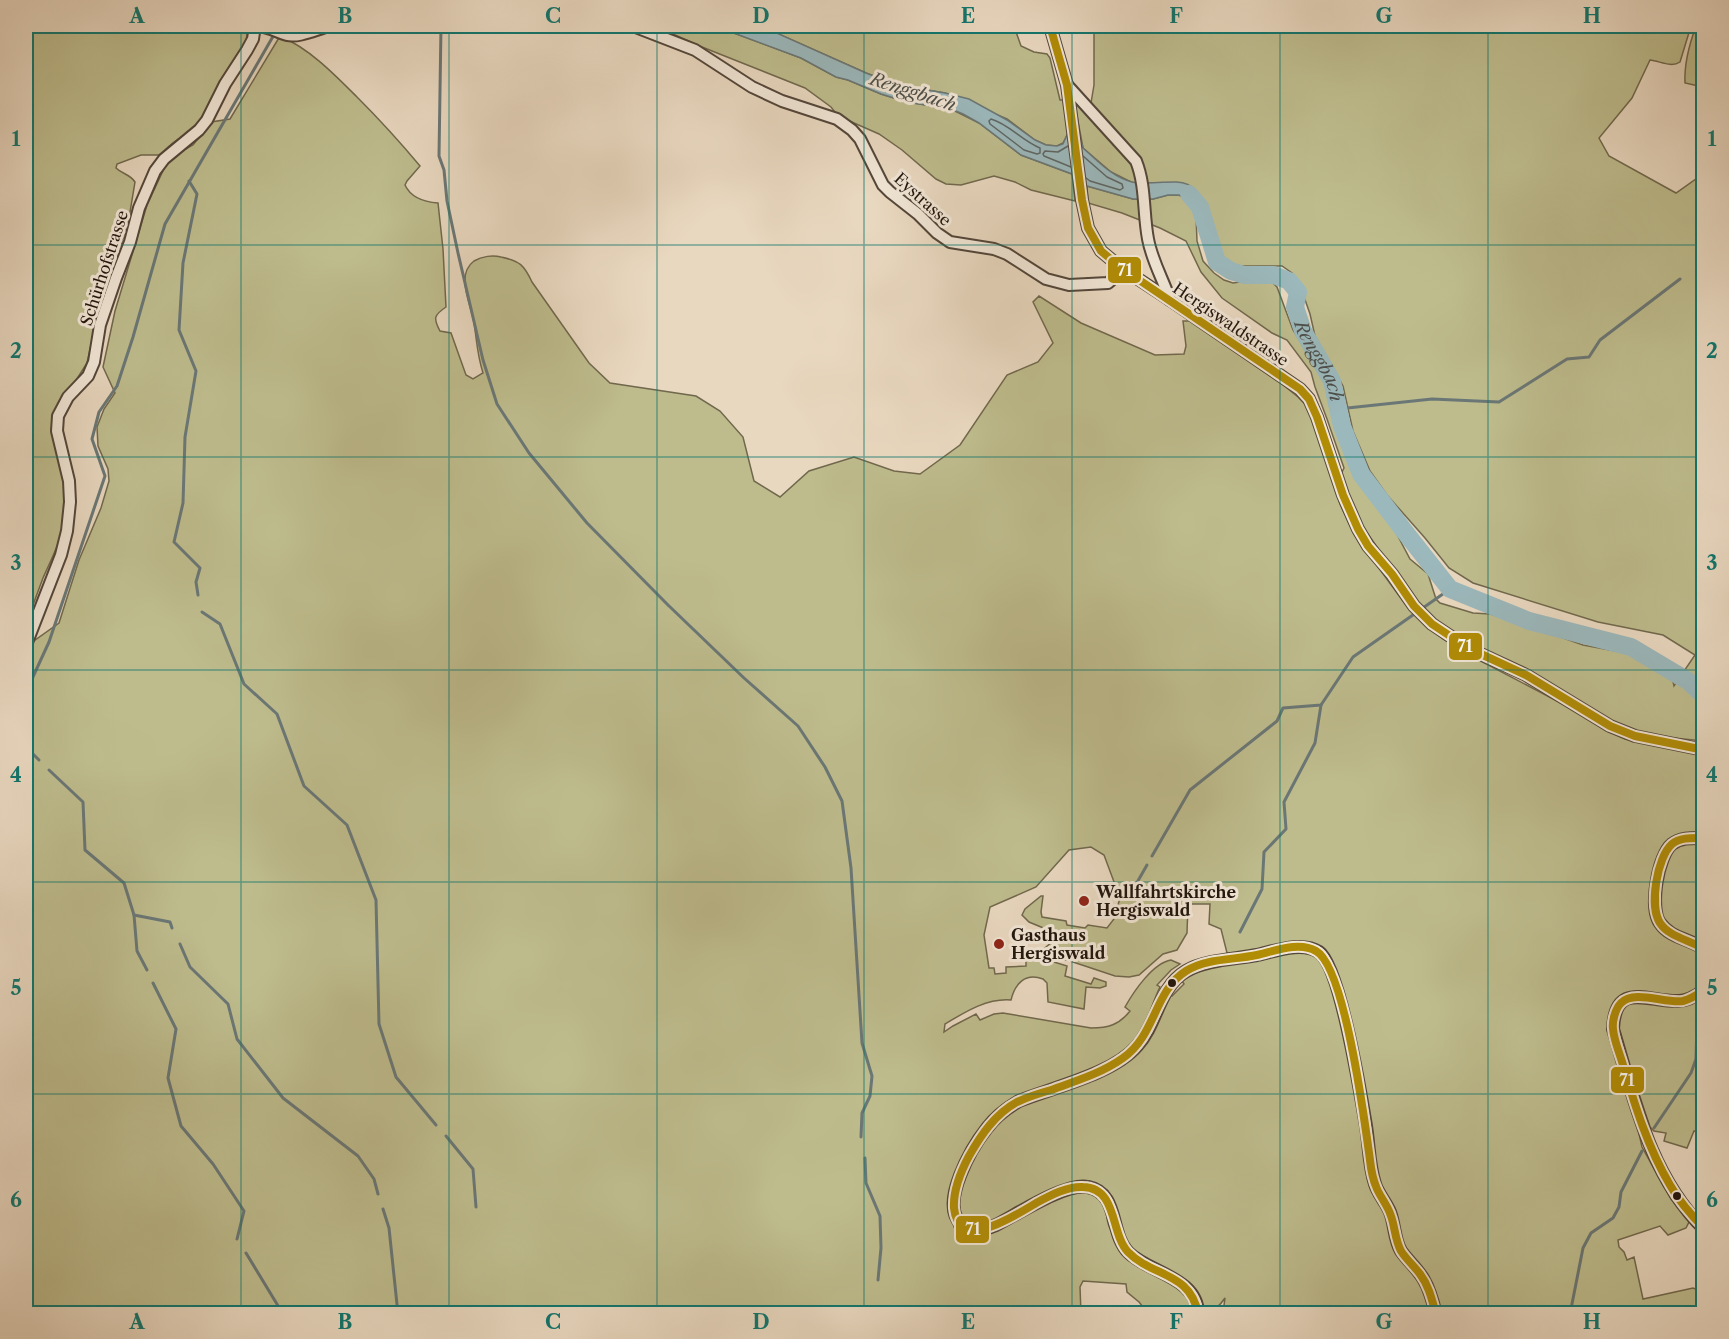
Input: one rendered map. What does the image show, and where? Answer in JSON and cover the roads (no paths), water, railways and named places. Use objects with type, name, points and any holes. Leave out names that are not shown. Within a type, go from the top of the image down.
[{"type":"street","points":[[261,26],[294,36],[330,26]]},
{"type":"street","name":"Schürhofstrasse","points":[[26,645],[61,555],[67,531],[70,502],[69,481],[57,431],[58,416],[68,397],[82,385],[91,369],[100,325],[130,242],[139,208],[155,171],[164,159],[194,135],[207,120],[225,84],[261,26]]},
{"type":"street","name":"Eystrasse","points":[[633,26],[695,50],[752,87],[782,101],[837,120],[852,130],[860,138],[883,185],[950,242],[994,249],[1046,279],[1069,285],[1108,283],[1116,276],[1120,267]]},
{"type":"street","name":"Hergiswaldstrasse","points":[[1050,26],[1067,85],[1082,200],[1088,228],[1101,251],[1120,267],[1300,389],[1309,399],[1343,495],[1358,529],[1368,546],[1392,574],[1414,606],[1432,624],[1468,648],[1526,675],[1610,726],[1635,736],[1704,750]]},
{"type":"street","points":[[1067,85],[1136,161],[1141,174],[1147,237],[1154,262],[1170,300]]},
{"type":"street","points":[[1704,838],[1684,838],[1668,847],[1661,861],[1654,902],[1657,918],[1665,929],[1704,949]]},
{"type":"street","points":[[1198,1314],[1196,1300],[1187,1288],[1140,1262],[1125,1249],[1119,1238],[1108,1202],[1097,1190],[1084,1186],[1066,1188],[996,1225],[975,1231],[964,1227],[957,1220],[953,1209],[954,1192],[976,1144],[993,1120],[1019,1101],[1123,1060],[1141,1042],[1165,993],[1185,972],[1210,963],[1290,948],[1305,948],[1321,954],[1329,964],[1350,1038],[1374,1183],[1391,1216],[1398,1245],[1424,1279],[1436,1314]]},
{"type":"street","points":[[1704,990],[1689,999],[1680,1001],[1637,996],[1626,999],[1619,1006],[1614,1017],[1613,1029],[1660,1169],[1675,1196],[1704,1229]]},
{"type":"water","points":[[715,26],[761,26],[897,85],[969,99],[1046,145],[1063,144],[1068,133],[1100,163],[1125,180],[1135,183],[1175,182],[1189,185],[1202,197],[1208,208],[1196,216],[1192,204],[1179,195],[1133,199],[1087,186],[1072,174],[1021,155],[979,123],[963,114],[951,109],[907,102],[881,94],[836,77],[801,58]]},
{"type":"waterway","points":[[26,692],[49,642],[105,476],[92,439],[99,412],[117,386],[165,224],[279,26]]},
{"type":"waterway","points":[[441,26],[439,156],[444,170],[447,201],[483,360],[497,404],[529,453],[587,523],[668,605],[798,726],[825,767],[842,801],[851,868],[862,1043],[872,1076],[870,1096],[862,1113],[861,1137]]},
{"type":"waterway","points":[[1699,46],[1704,49]]},
{"type":"waterway","points":[[189,181],[197,194],[183,263],[179,330],[196,371],[185,437],[183,503],[174,542],[200,568],[196,582],[198,595]]},
{"type":"waterway","name":"Renggbach","points":[[1189,194],[1200,207],[1217,262],[1231,271],[1244,275],[1274,275],[1289,281],[1298,292],[1295,307],[1303,331],[1332,381],[1342,426],[1361,474],[1450,589],[1529,621],[1631,647],[1688,681],[1704,696]]},
{"type":"waterway","points":[[1338,409],[1432,399],[1499,402],[1567,359],[1589,357],[1600,340],[1680,279]]},
{"type":"waterway","points":[[1152,856],[1190,790],[1277,721],[1283,708],[1321,705],[1353,657],[1450,589]]},
{"type":"waterway","points":[[202,612],[220,624],[244,684],[277,714],[304,786],[347,825],[376,900],[379,1024],[396,1077],[436,1125]]},
{"type":"waterway","points":[[1240,932],[1262,889],[1264,852],[1286,829],[1284,802],[1315,743],[1321,705]]},
{"type":"waterway","points":[[26,747],[39,760]]},
{"type":"waterway","points":[[49,770],[83,802],[85,850],[124,883],[134,915],[137,951],[147,970]]},
{"type":"waterway","points":[[1131,893],[1147,865]]},
{"type":"waterway","points":[[134,915],[170,922],[172,928]]},
{"type":"waterway","points":[[180,944],[190,967],[228,1004],[237,1039],[283,1098],[358,1156],[374,1179],[378,1194]]},
{"type":"waterway","points":[[153,983],[176,1029],[168,1078],[181,1126],[213,1164],[244,1211],[237,1239]]},
{"type":"waterway","points":[[1654,1128],[1691,1073],[1696,1059],[1697,1022],[1704,1009]]},
{"type":"waterway","points":[[446,1136],[473,1169],[476,1207]]},
{"type":"waterway","points":[[1570,1314],[1583,1248],[1591,1233],[1613,1218],[1619,1207],[1621,1192],[1642,1151]]},
{"type":"waterway","points":[[865,1158],[866,1183],[880,1216],[881,1248],[878,1280]]},
{"type":"waterway","points":[[383,1209],[389,1228],[398,1314]]},
{"type":"waterway","points":[[246,1253],[283,1314]]},
{"type":"place","name":"Wallfahrtskirche Hergiswald","points":[[1084,901]]},
{"type":"place","name":"Gasthaus Hergiswald","points":[[999,944]]}]
